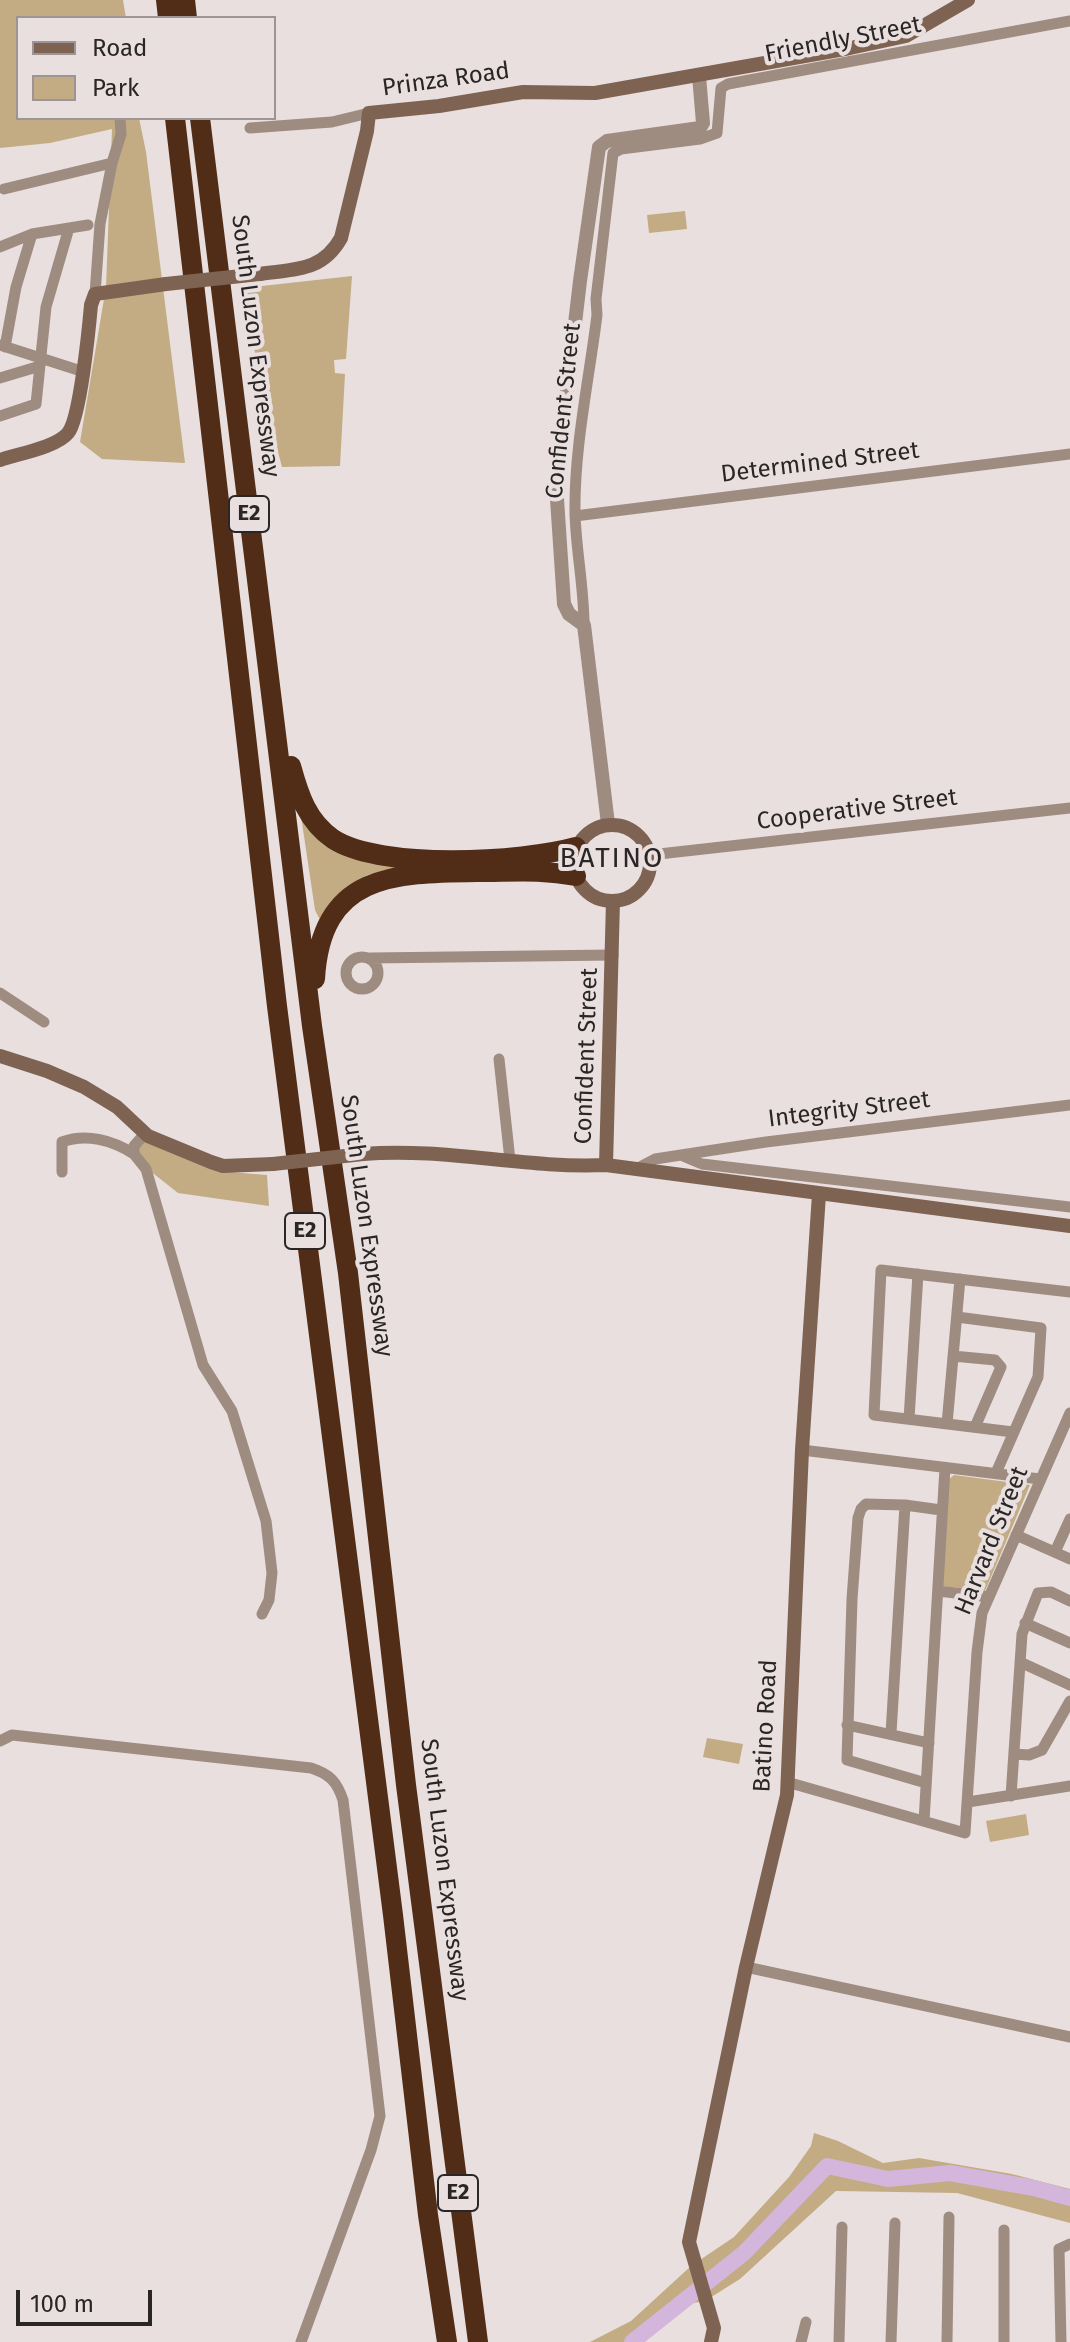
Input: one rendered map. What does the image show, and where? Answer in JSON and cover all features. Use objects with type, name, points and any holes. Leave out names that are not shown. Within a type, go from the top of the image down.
[{"type":"highway","name":"E2","points":[[175,120],[277,1006],[428,2215],[447,2342]]},
{"type":"highway","name":"South Luzon Expressway","points":[[200,120],[312,1026],[348,1273],[406,1785],[478,2342]]},
{"type":"highway","points":[[275,729],[305,808],[318,826],[351,848],[398,858],[466,858],[546,855],[576,847]]},
{"type":"highway","points":[[312,1026],[316,959],[325,930],[341,904],[360,889],[383,879],[430,873],[545,870],[576,876]]},
{"type":"main road","name":"Prinza Road","points":[[95,294],[260,274],[314,264],[333,252],[341,238],[369,113],[439,106],[523,92],[595,93],[901,38],[968,0]]},
{"type":"main road","points":[[0,460],[56,442],[69,432],[76,413],[95,294]]},
{"type":"main road","points":[[608,824],[630,829],[639,836],[650,855],[649,872],[642,887],[629,897],[613,901],[590,894],[573,867],[576,847],[589,832],[608,824]]},
{"type":"main road","name":"Confident Street","points":[[606,1165],[613,901]]},
{"type":"main road","points":[[0,1056],[84,1087],[117,1107],[148,1136],[223,1166],[422,1151],[575,1167],[606,1165],[1070,1226]]},
{"type":"main road","name":"Batino Road","points":[[711,2342],[714,2328],[689,2242],[746,1967],[787,1795],[802,1450],[819,1194]]},
{"type":"street","name":"Friendly Street","points":[[721,88],[728,84],[1070,21]]},
{"type":"street","points":[[584,625],[569,614],[564,604],[556,496],[598,150],[607,141],[700,128],[703,123],[699,76]]},
{"type":"street","name":"Confident Street","points":[[608,824],[584,625],[575,516],[613,153],[621,149],[700,139],[717,133],[721,88]]},
{"type":"street","points":[[250,128],[332,122],[369,113]]},
{"type":"street","points":[[95,294],[100,224],[121,134],[120,120]]},
{"type":"street","points":[[4,189],[112,163]]},
{"type":"street","points":[[0,247],[32,234],[88,225]]},
{"type":"street","points":[[0,416],[36,404],[46,307],[69,228]]},
{"type":"street","points":[[32,234],[2,346],[40,362],[81,371]]},
{"type":"street","points":[[0,378],[40,362]]},
{"type":"street","name":"Determined Street","points":[[575,516],[1070,454]]},
{"type":"street","name":"Cooperative Street","points":[[650,855],[1070,808]]},
{"type":"street","points":[[370,958],[613,955]]},
{"type":"street","points":[[0,993],[44,1022]]},
{"type":"street","points":[[499,1059],[510,1160]]},
{"type":"street","name":"Integrity Street","points":[[635,1169],[655,1159],[681,1155],[1070,1105]]},
{"type":"street","points":[[62,1172],[62,1142],[79,1136],[121,1146],[134,1154],[146,1169],[203,1365],[232,1411],[266,1521],[272,1573],[269,1600],[262,1614]]},
{"type":"street","points":[[134,1154],[134,1146],[142,1137],[148,1136]]},
{"type":"street","points":[[681,1155],[702,1164],[1070,1207]]},
{"type":"street","points":[[1013,1432],[874,1415],[881,1270],[1070,1292]]},
{"type":"street","points":[[909,1419],[918,1274]]},
{"type":"street","points":[[947,1424],[960,1279]]},
{"type":"street","points":[[957,1317],[1041,1328],[1038,1377],[996,1473]]},
{"type":"street","points":[[953,1356],[995,1360],[1001,1367],[975,1427]]},
{"type":"street","name":"Harvard Street","points":[[924,1821],[965,1833],[978,1640],[989,1597],[1070,1413]]},
{"type":"street","points":[[802,1450],[1040,1479]]},
{"type":"street","points":[[787,1782],[924,1821],[945,1468]]},
{"type":"street","points":[[926,1783],[847,1760],[852,1599],[860,1512],[866,1504],[941,1510]]},
{"type":"street","points":[[891,1733],[905,1505]]},
{"type":"street","points":[[1055,1552],[1070,1519]]},
{"type":"street","points":[[1016,1535],[1070,1559]]},
{"type":"street","points":[[938,1591],[989,1597]]},
{"type":"street","points":[[1011,1796],[1025,1623],[1038,1593],[1051,1592],[1070,1601]]},
{"type":"street","points":[[1025,1623],[1070,1643]]},
{"type":"street","points":[[1020,1662],[1070,1685]]},
{"type":"street","points":[[1014,1754],[1029,1755],[1042,1750],[1070,1701]]},
{"type":"street","points":[[847,1725],[929,1743]]},
{"type":"street","points":[[0,1741],[12,1735],[311,1768],[326,1773],[337,1784],[343,1800],[380,2116],[371,2150],[301,2342]]},
{"type":"street","points":[[968,1802],[1068,1784]]},
{"type":"street","points":[[746,1967],[1070,2037]]},
{"type":"street","points":[[947,2342],[949,2217]]},
{"type":"street","points":[[891,2342],[895,2223]]},
{"type":"street","points":[[839,2342],[842,2227]]},
{"type":"street","points":[[1004,2230],[1004,2342]]},
{"type":"street","points":[[1061,2342],[1064,2247]]},
{"type":"street","points":[[801,2342],[806,2322]]},
{"type":"green space","points":[[0,0],[123,0],[126,16],[16,16],[16,120],[139,120],[185,463],[102,459],[80,442],[106,287],[112,129],[50,143],[0,148]]},
{"type":"green space","points":[[685,211],[687,229],[649,233],[647,215]]},
{"type":"green space","points":[[352,276],[346,359],[334,360],[335,373],[345,374],[340,466],[282,467],[261,389],[244,288]]},
{"type":"green space","points":[[301,816],[391,863],[395,869],[370,874],[351,885],[321,922],[315,910]]},
{"type":"green space","points":[[145,1132],[217,1171],[267,1175],[269,1206],[178,1193],[125,1151]]},
{"type":"green space","points":[[954,1475],[1030,1485],[985,1591],[942,1586],[948,1480]]},
{"type":"green space","points":[[707,1738],[743,1744],[739,1764],[703,1757]]},
{"type":"green space","points":[[1026,1814],[1029,1835],[990,1842],[986,1821]]},
{"type":"green space","points":[[814,2133],[883,2163],[919,2158],[1012,2174],[1070,2189],[1070,2223],[957,2193],[836,2191],[740,2279],[705,2301],[681,2305],[632,2342],[590,2342],[631,2321],[691,2266],[734,2237],[789,2177],[811,2146]]},
{"type":"waterway","points":[[632,2342],[744,2253],[827,2166],[888,2179],[950,2173],[1034,2188],[1070,2198]]},
{"type":"district","name":"BATINO","points":[[612,859]]}]
